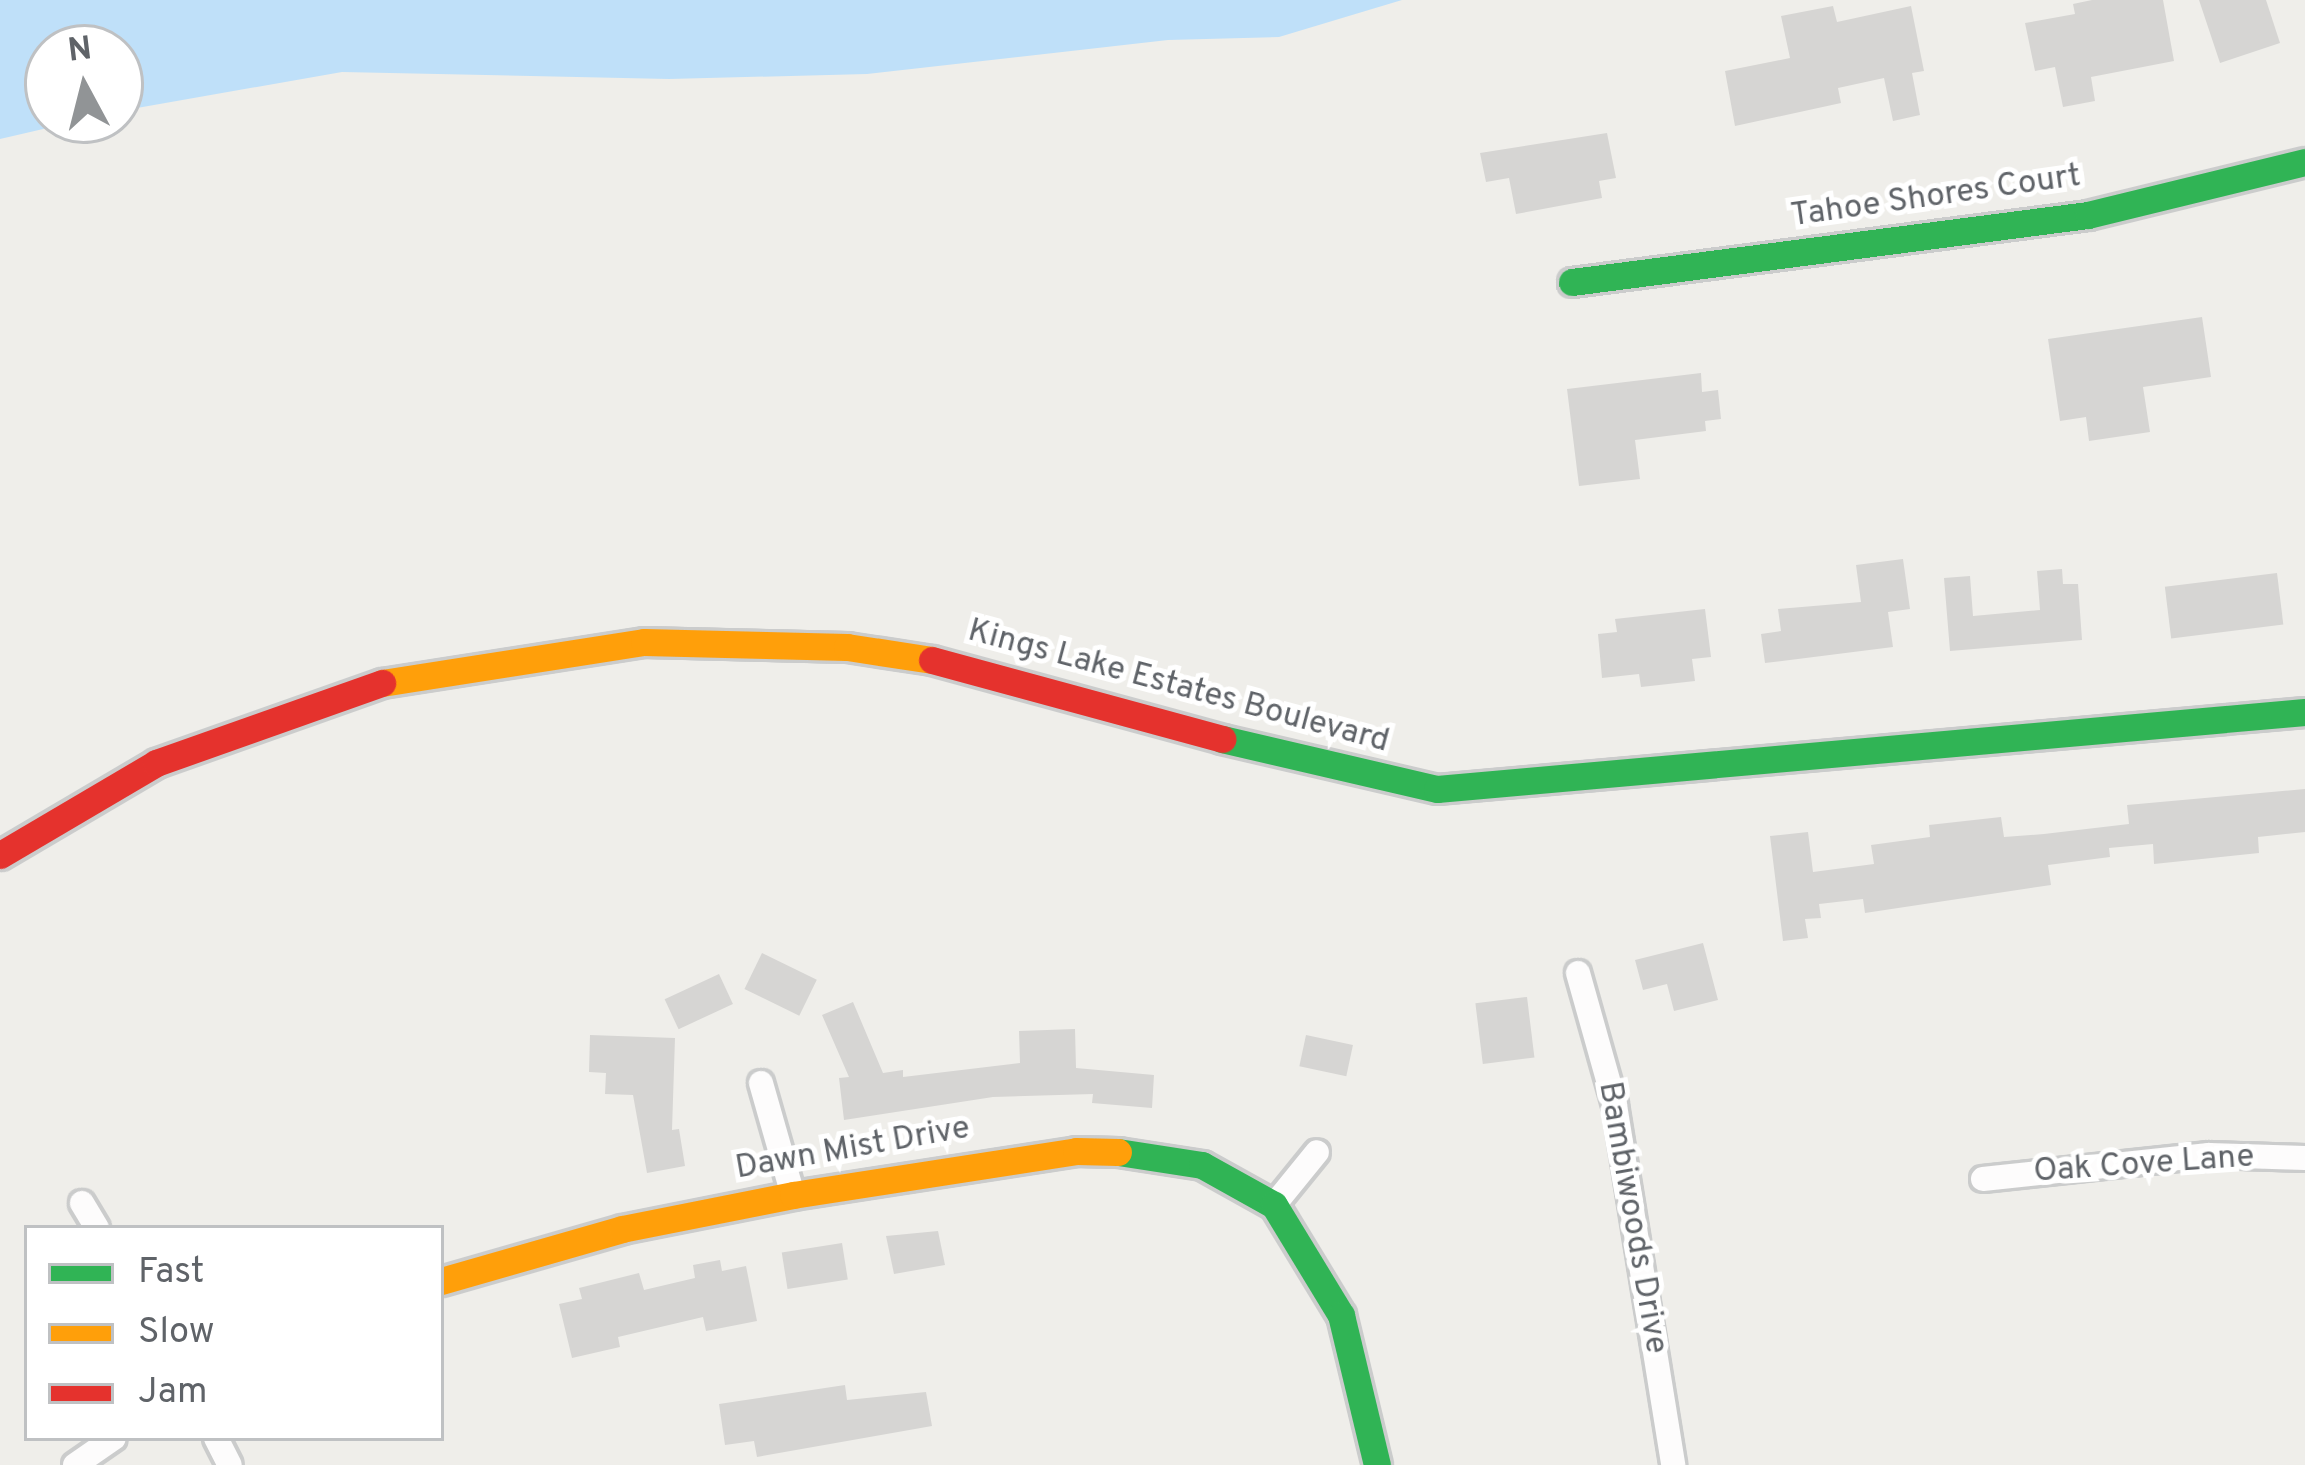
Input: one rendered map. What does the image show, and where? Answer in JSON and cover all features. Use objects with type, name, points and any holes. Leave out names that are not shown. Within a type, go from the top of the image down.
[{"type":"street","name":"Tahoe Shores Court","points":[[1572,283],[2088,215],[2305,162]]},
{"type":"street","name":"Kings Lake Estates Boulevard","points":[[0,855],[156,763],[316,703],[425,671],[644,642],[847,647],[968,666],[1293,760],[1437,789],[2305,712]]},
{"type":"street","name":"Bambiwoods Drive","points":[[1578,973],[1615,1106],[1673,1465]]},
{"type":"street","points":[[760,1082],[793,1195]]},
{"type":"street","name":"Dawn Mist Drive","points":[[444,1280],[622,1229],[793,1195],[1117,1149],[1202,1165],[1274,1205]]},
{"type":"street","points":[[1317,1152],[1274,1205],[1341,1315],[1358,1356],[1377,1465]]},
{"type":"street","name":"Oak Cove Lane","points":[[1982,1179],[2210,1155],[2305,1158]]},
{"type":"street","points":[[82,1203],[95,1225]]},
{"type":"street","points":[[75,1465],[110,1441]]},
{"type":"water","points":[[0,0],[1402,0],[1279,37],[1168,40],[867,74],[669,79],[342,72],[144,107],[144,24],[24,24],[24,133],[0,139]]},
{"type":"building","points":[[2163,0],[2174,61],[2091,77],[2095,101],[2063,107],[2055,67],[2035,71],[2025,23],[2075,14],[2073,4]]},
{"type":"building","points":[[2199,0],[2266,0],[2280,43],[2220,63]]},
{"type":"building","points":[[1833,6],[1837,22],[1911,6],[1924,71],[1912,73],[1920,115],[1893,121],[1884,78],[1838,88],[1841,103],[1735,126],[1725,71],[1790,58],[1781,16]]},
{"type":"building","points":[[1607,133],[1616,178],[1599,181],[1602,198],[1516,214],[1509,178],[1486,182],[1480,153]]},
{"type":"building","points":[[2202,317],[2211,377],[2143,387],[2150,432],[2089,441],[2086,417],[2060,421],[2048,339]]},
{"type":"building","points":[[1701,373],[1702,392],[1718,390],[1721,419],[1705,421],[1706,431],[1635,440],[1640,479],[1579,486],[1567,389]]},
{"type":"building","points":[[1903,559],[1910,609],[1888,612],[1893,647],[1765,663],[1761,634],[1781,631],[1778,609],[1861,602],[1856,565]]},
{"type":"building","points":[[2062,569],[2063,584],[2078,584],[2082,640],[1950,651],[1944,578],[1970,576],[1973,616],[2040,610],[2037,571]]},
{"type":"building","points":[[2277,573],[2283,625],[2171,638],[2165,587]]},
{"type":"building","points":[[1705,609],[1711,657],[1692,659],[1695,681],[1641,687],[1639,674],[1602,678],[1598,634],[1617,632],[1615,619]]},
{"type":"building","points":[[2305,789],[2305,832],[2258,837],[2259,853],[2154,864],[2153,844],[2109,848],[2110,857],[2048,865],[2051,885],[1865,913],[1863,899],[1819,904],[1821,918],[1805,919],[1808,938],[1783,941],[1770,836],[1808,832],[1813,872],[1874,864],[1871,845],[1930,837],[1929,825],[2001,817],[2004,837],[2044,834],[2129,824],[2127,805]]},
{"type":"building","points":[[1703,943],[1718,1000],[1674,1011],[1667,984],[1643,990],[1635,960]]},
{"type":"building","points":[[762,953],[817,980],[799,1016],[744,989]]},
{"type":"building","points":[[719,974],[733,1004],[679,1029],[665,999]]},
{"type":"building","points":[[1527,997],[1534,1058],[1483,1064],[1475,1003]]},
{"type":"building","points":[[853,1002],[883,1073],[903,1070],[903,1077],[1020,1063],[1019,1031],[1075,1029],[1076,1068],[1154,1075],[1152,1108],[1092,1103],[1093,1094],[993,1097],[844,1120],[839,1078],[849,1077],[822,1015]]},
{"type":"building","points":[[590,1035],[675,1038],[672,1130],[679,1129],[685,1166],[647,1173],[633,1095],[605,1094],[606,1073],[589,1072]]},
{"type":"building","points":[[1306,1035],[1353,1045],[1346,1076],[1299,1066]]},
{"type":"building","points":[[938,1231],[945,1265],[894,1274],[886,1236]]},
{"type":"building","points":[[842,1243],[848,1280],[788,1289],[782,1253]]},
{"type":"building","points":[[720,1260],[722,1271],[746,1266],[757,1321],[706,1331],[703,1317],[618,1337],[620,1347],[572,1358],[559,1304],[582,1299],[579,1288],[639,1273],[644,1290],[695,1278],[693,1265]]},
{"type":"building","points":[[845,1385],[847,1400],[926,1392],[932,1426],[757,1457],[754,1441],[725,1445],[719,1404]]},
{"type":"traffic: fast","points":[[1572,282],[2088,215],[2305,162]]},
{"type":"traffic: fast","points":[[1222,739],[1437,789],[2305,712]]},
{"type":"traffic: fast","points":[[1118,1152],[1202,1165],[1274,1205],[1341,1315],[1377,1465]]},
{"type":"traffic: slow","points":[[382,683],[644,642],[847,647],[932,660]]},
{"type":"traffic: slow","points":[[444,1280],[622,1229],[793,1195],[1076,1151],[1118,1152]]},
{"type":"traffic: jam","points":[[932,660],[1222,739]]},
{"type":"traffic: jam","points":[[0,855],[156,763],[382,683]]}]
